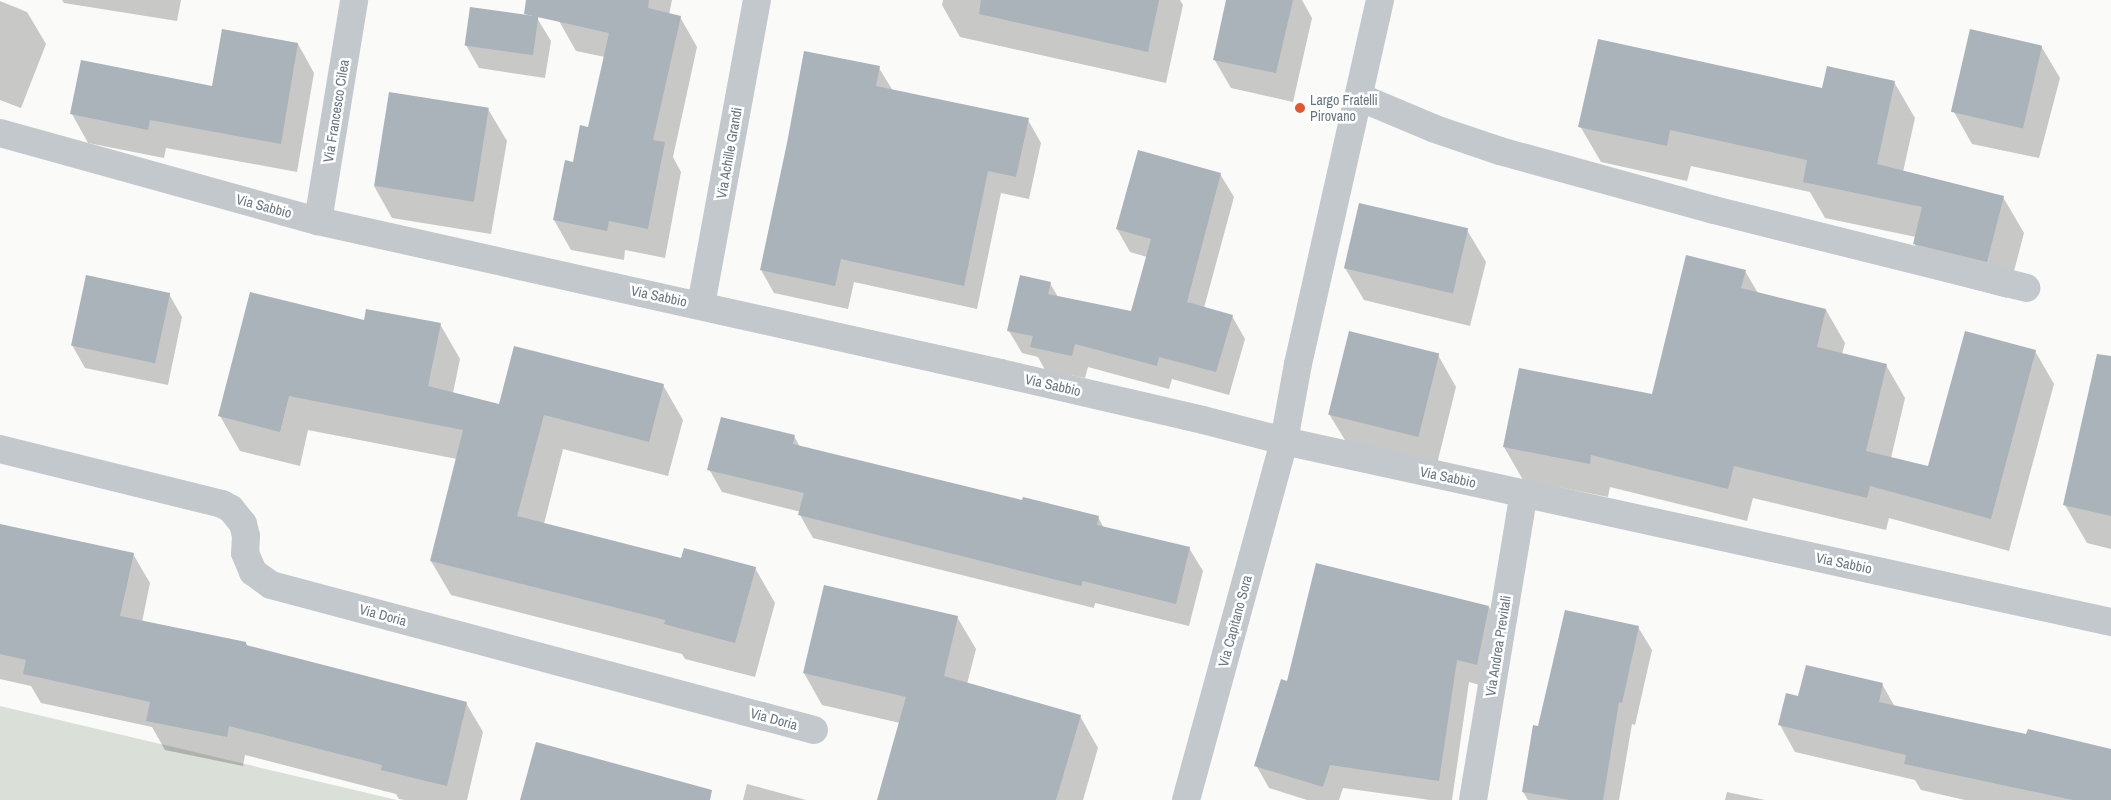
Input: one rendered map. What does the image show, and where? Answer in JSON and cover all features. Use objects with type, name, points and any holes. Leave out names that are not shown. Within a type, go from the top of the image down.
[{"type":"street","name":"Via Francesco Cilea","points":[[318,221],[354,0]]},
{"type":"street","name":"Via Achille Grandi","points":[[701,305],[757,0]]},
{"type":"street","points":[[1284,441],[1301,354],[1380,0]]},
{"type":"street","points":[[1359,97],[1442,132],[1500,151],[1714,210],[2026,288]]},
{"type":"street","name":"Via Sabbio","points":[[0,133],[318,221],[701,305],[1203,420],[1284,441],[2111,622]]},
{"type":"street","name":"Via Capitano Sora","points":[[1186,800],[1284,441]]},
{"type":"street","name":"Via Doria","points":[[0,449],[222,504],[231,509],[243,524],[246,536],[245,553],[253,572],[271,585],[814,730]]},
{"type":"street","name":"Via Andrea Previtali","points":[[1473,800],[1524,493]]},
{"type":"shaded area","points":[[0,706],[397,800],[0,800]]},
{"type":"building","points":[[526,0],[649,0],[648,8],[681,16],[653,140],[665,142],[648,229],[609,221],[607,231],[553,220],[565,160],[573,162],[580,125],[588,127],[609,33],[524,14]]},
{"type":"building","points":[[981,0],[1159,0],[1148,52],[979,14]]},
{"type":"building","points":[[1226,0],[1293,0],[1276,73],[1213,60]]},
{"type":"building","points":[[470,7],[538,17],[533,55],[465,46]]},
{"type":"building","points":[[222,29],[298,43],[281,144],[150,120],[148,130],[70,114],[81,60],[212,86]]},
{"type":"building","points":[[1970,29],[2042,46],[2023,128],[1951,112]]},
{"type":"building","points":[[1598,39],[1822,88],[1827,66],[1895,81],[1877,164],[2004,196],[1987,262],[1913,244],[1922,207],[1803,182],[1807,160],[1670,130],[1667,146],[1578,127]]},
{"type":"building","points":[[804,51],[880,66],[876,86],[1029,118],[1016,177],[988,171],[964,286],[841,259],[835,286],[760,270]]},
{"type":"building","points":[[389,92],[489,108],[474,202],[374,186]]},
{"type":"building","points":[[1138,150],[1221,173],[1187,302],[1233,315],[1216,372],[1159,357],[1157,366],[1075,344],[1072,356],[1030,347],[1033,336],[1007,331],[1020,275],[1051,282],[1048,294],[1131,311],[1151,239],[1116,229]]},
{"type":"building","points":[[1359,203],[1468,228],[1453,293],[1344,268]]},
{"type":"building","points":[[1686,255],[1746,270],[1741,288],[1826,309],[1817,347],[1887,364],[1866,451],[1928,466],[1965,331],[2036,350],[1991,519],[1870,486],[1867,498],[1734,466],[1728,489],[1591,455],[1590,464],[1503,447],[1519,368],[1652,394]]},
{"type":"building","points":[[86,275],[170,293],[155,363],[71,345]]},
{"type":"building","points":[[250,292],[364,320],[366,309],[441,323],[428,386],[499,404],[514,346],[664,384],[649,442],[544,415],[517,516],[681,558],[684,548],[756,567],[735,643],[664,624],[665,620],[430,561],[463,430],[289,396],[280,432],[218,416]]},
{"type":"building","points":[[1349,331],[1439,353],[1418,437],[1328,414]]},
{"type":"building","points":[[2097,354],[2111,356],[2111,516],[2063,505]]},
{"type":"building","points":[[721,417],[795,435],[793,444],[1022,500],[1023,497],[1099,516],[1097,525],[1190,547],[1176,604],[1083,581],[1081,586],[798,515],[804,493],[707,470]]},
{"type":"building","points":[[0,524],[134,553],[120,616],[246,642],[246,645],[467,702],[447,786],[381,770],[382,765],[229,726],[227,737],[146,721],[150,702],[23,674],[26,660],[0,654]]},
{"type":"building","points":[[1316,563],[1489,606],[1477,665],[1457,660],[1439,781],[1330,765],[1323,787],[1254,766],[1281,679],[1287,681]]},
{"type":"building","points":[[824,585],[958,616],[944,676],[1081,715],[1056,800],[877,800],[906,697],[803,673]]},
{"type":"building","points":[[1565,610],[1639,626],[1622,703],[1619,702],[1603,800],[1570,800],[1522,792],[1533,725],[1538,726]]},
{"type":"building","points":[[1806,665],[1883,683],[1879,702],[2026,734],[2028,729],[2111,749],[2111,800],[2073,800],[1904,764],[1906,755],[1778,725],[1786,693],[1798,696]]},
{"type":"building","points":[[536,742],[712,790],[710,800],[520,800]]},
{"type":"place","name":"Largo Fratelli Pirovano","points":[[1300,108]]}]
